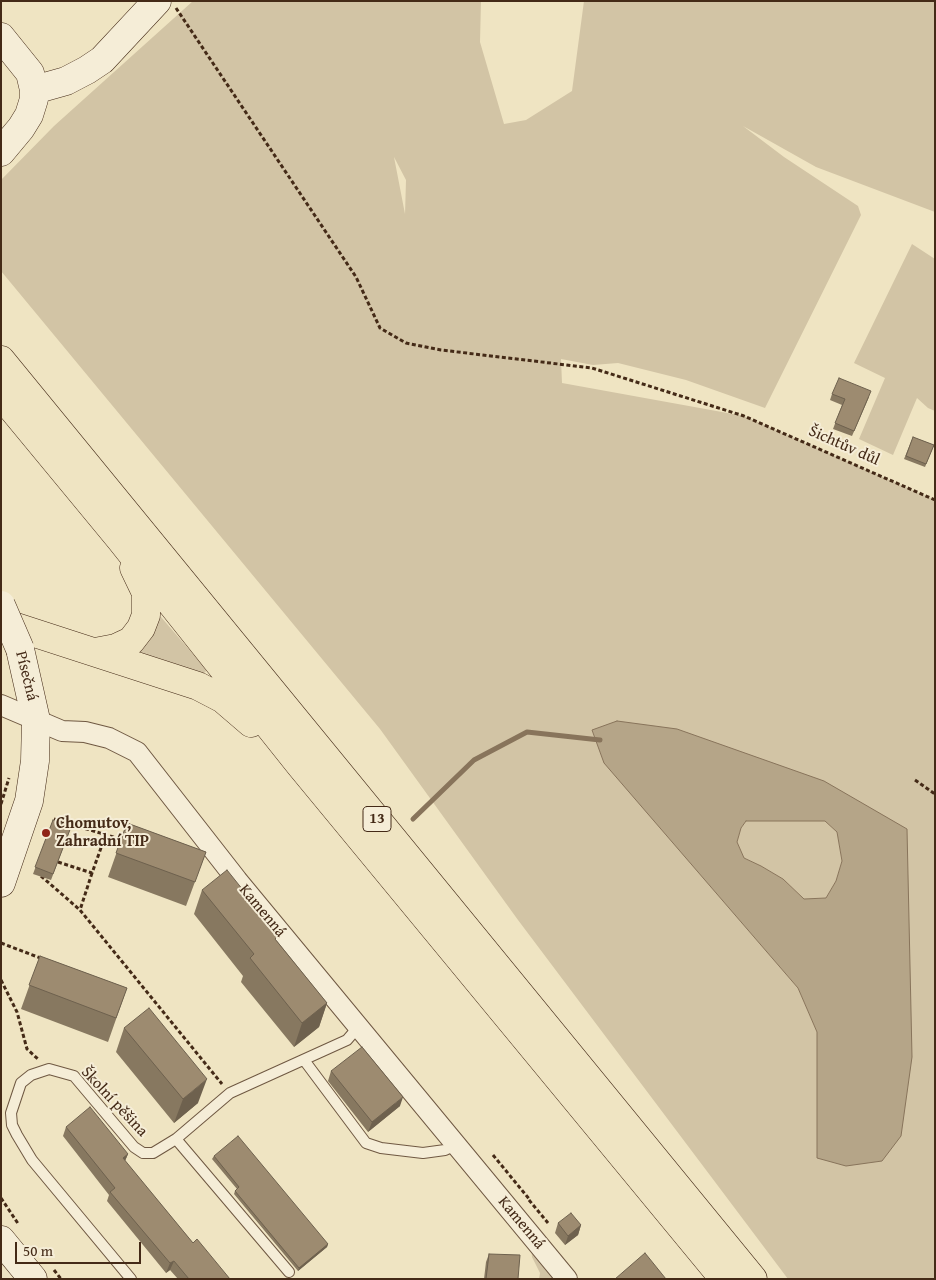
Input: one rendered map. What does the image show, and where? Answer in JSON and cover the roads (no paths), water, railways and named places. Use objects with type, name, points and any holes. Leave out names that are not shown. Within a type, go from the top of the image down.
[{"type":"highway","name":"13","points":[[1,360],[753,1279]]},
{"type":"highway","name":"13","points":[[1,394],[120,539],[300,765],[724,1279]]},
{"type":"highway","points":[[95,652],[116,648],[131,641],[141,628],[146,615],[146,593],[120,539]]},
{"type":"highway","points":[[1,622],[198,686],[223,699],[300,765]]},
{"type":"street","points":[[34,90],[66,81],[102,60],[157,1]]},
{"type":"street","points":[[1,37],[27,68],[34,90],[34,99],[29,116],[1,152]]},
{"type":"street","name":"Písečná","points":[[1,605],[20,649],[36,720]]},
{"type":"street","name":"Kamenná","points":[[1,705],[62,731],[85,732],[110,738],[137,752],[237,880],[567,1279]]},
{"type":"street","points":[[1,883],[29,801],[35,761],[36,720]]},
{"type":"street","points":[[1,1240],[33,1279]]},
{"type":"lane","name":"Školní pěšina","points":[[131,1279],[32,1160],[12,1124],[11,1114],[21,1084],[31,1075],[49,1069],[62,1071],[74,1076],[134,1147],[143,1153],[153,1153],[176,1139],[230,1093],[347,1040],[359,1026]]},
{"type":"lane","points":[[304,1060],[366,1143],[381,1148],[423,1153],[445,1150],[456,1145]]},
{"type":"lane","points":[[176,1139],[289,1272]]},
{"type":"waterway","points":[[413,819],[474,760],[527,732],[600,740]]},
{"type":"place","name":"Chomutov, Zahradní TIP","points":[[46,833]]}]
